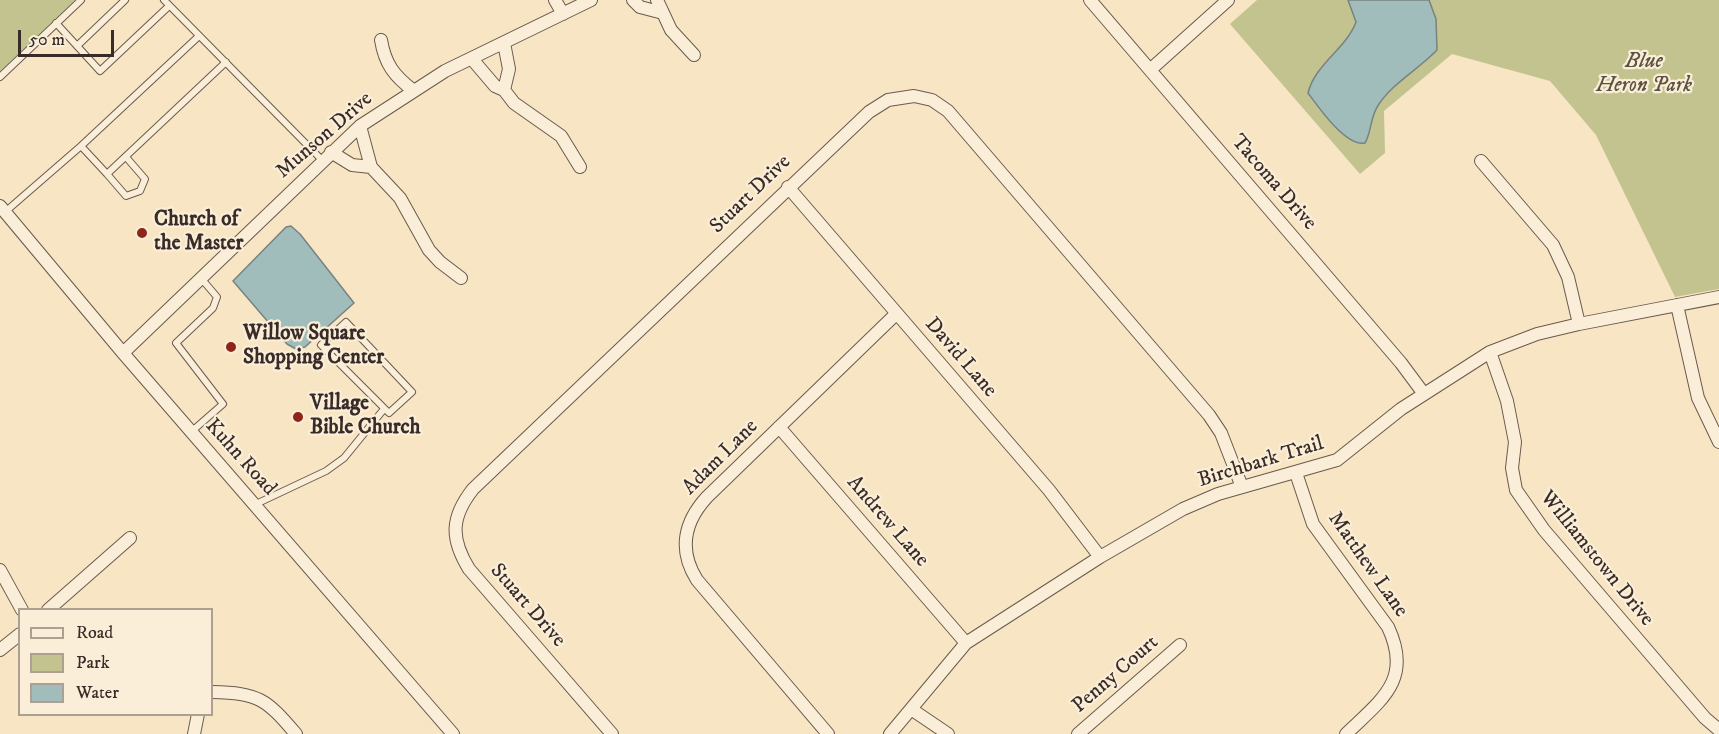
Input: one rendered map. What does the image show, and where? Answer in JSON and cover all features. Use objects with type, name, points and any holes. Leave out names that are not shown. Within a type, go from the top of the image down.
[{"type":"street","points":[[555,0],[563,14]]},
{"type":"street","name":"Munson Drive","points":[[123,353],[360,126],[414,91],[472,59],[591,0]]},
{"type":"street","points":[[633,0],[640,7],[663,13]]},
{"type":"street","points":[[657,0],[671,30],[694,55]]},
{"type":"street","name":"Tacoma Drive","points":[[1090,0],[1401,363],[1424,394]]},
{"type":"street","points":[[1150,70],[1228,0]]},
{"type":"street","points":[[381,40],[384,59],[403,82],[414,91]]},
{"type":"street","points":[[504,43],[509,69],[504,90]]},
{"type":"street","points":[[472,59],[495,86],[504,90],[520,109],[561,136],[580,167]]},
{"type":"street","name":"Stuart Drive","points":[[612,734],[469,569],[461,556],[453,525],[465,499],[473,489],[788,187],[879,104],[896,97],[914,96],[941,105],[1209,415],[1221,433],[1242,487]]},
{"type":"street","points":[[360,126],[371,167],[400,198],[429,249],[440,262],[461,278]]},
{"type":"street","points":[[327,156],[352,165],[371,167]]},
{"type":"street","points":[[1481,161],[1553,244],[1568,277],[1579,324]]},
{"type":"street","name":"David Lane","points":[[788,187],[1049,490],[1100,557]]},
{"type":"street","name":"Kuhn Road","points":[[3,209],[123,353],[453,734]]},
{"type":"street","name":"Birchbark Trail","points":[[890,734],[966,643],[1100,557],[1183,509],[1242,487],[1326,465],[1347,455],[1401,409],[1490,352],[1537,334],[1719,297]]},
{"type":"street","points":[[1677,305],[1698,398],[1719,442]]},
{"type":"street","name":"Adam Lane","points":[[828,734],[697,580],[687,562],[686,530],[698,507],[896,314]]},
{"type":"street","name":"Williamstown Drive","points":[[1490,352],[1507,400],[1515,441],[1512,468],[1516,490],[1544,530],[1705,718],[1719,730]]},
{"type":"street","name":"Andrew Lane","points":[[779,427],[966,643]]},
{"type":"street","name":"Matthew Lane","points":[[1296,472],[1313,525],[1388,627],[1394,639],[1398,673],[1380,701],[1346,734]]},
{"type":"street","points":[[49,608],[130,538]]},
{"type":"street","points":[[0,570],[21,608]]},
{"type":"street","points":[[0,650],[18,636]]},
{"type":"street","name":"Penny Court","points":[[1078,734],[1180,645]]},
{"type":"street","points":[[213,692],[257,697],[274,709],[296,734]]},
{"type":"street","points":[[911,710],[948,734]]},
{"type":"street","points":[[194,734],[198,716]]},
{"type":"lane","points":[[0,77],[81,0]]},
{"type":"lane","points":[[77,46],[125,0]]},
{"type":"lane","points":[[164,0],[226,62],[327,156]]},
{"type":"lane","points":[[56,23],[100,70],[169,6]]},
{"type":"lane","points":[[3,209],[81,146],[199,36]]},
{"type":"lane","points":[[107,174],[226,62]]},
{"type":"lane","points":[[81,146],[126,196],[140,191],[145,179],[126,157]]},
{"type":"lane","points":[[191,432],[223,404],[176,343],[213,308],[216,302],[217,297],[200,277]]},
{"type":"lane","points":[[346,322],[412,392],[389,413],[384,409],[321,345],[346,322]]},
{"type":"lane","points":[[256,504],[326,471],[350,451],[384,409]]},
{"type":"green space","points":[[0,0],[75,0],[0,72]]},
{"type":"green space","name":"Blue Heron Park","points":[[1257,0],[1719,0],[1719,289],[1675,297],[1596,135],[1550,81],[1452,54],[1384,111],[1385,153],[1360,174],[1230,24]]},
{"type":"water","points":[[1348,0],[1429,0],[1436,19],[1437,50],[1385,96],[1374,113],[1365,143],[1358,143],[1342,133],[1308,93],[1317,73],[1345,40],[1356,22]]},
{"type":"water","points":[[291,226],[300,234],[354,303],[305,347],[296,349],[287,344],[233,281],[286,227]]},
{"type":"place","name":"Church of the Master","points":[[142,233]]},
{"type":"place","name":"Willow Square Shopping Center","points":[[231,347]]},
{"type":"place","name":"Village Bible Church","points":[[298,417]]}]
